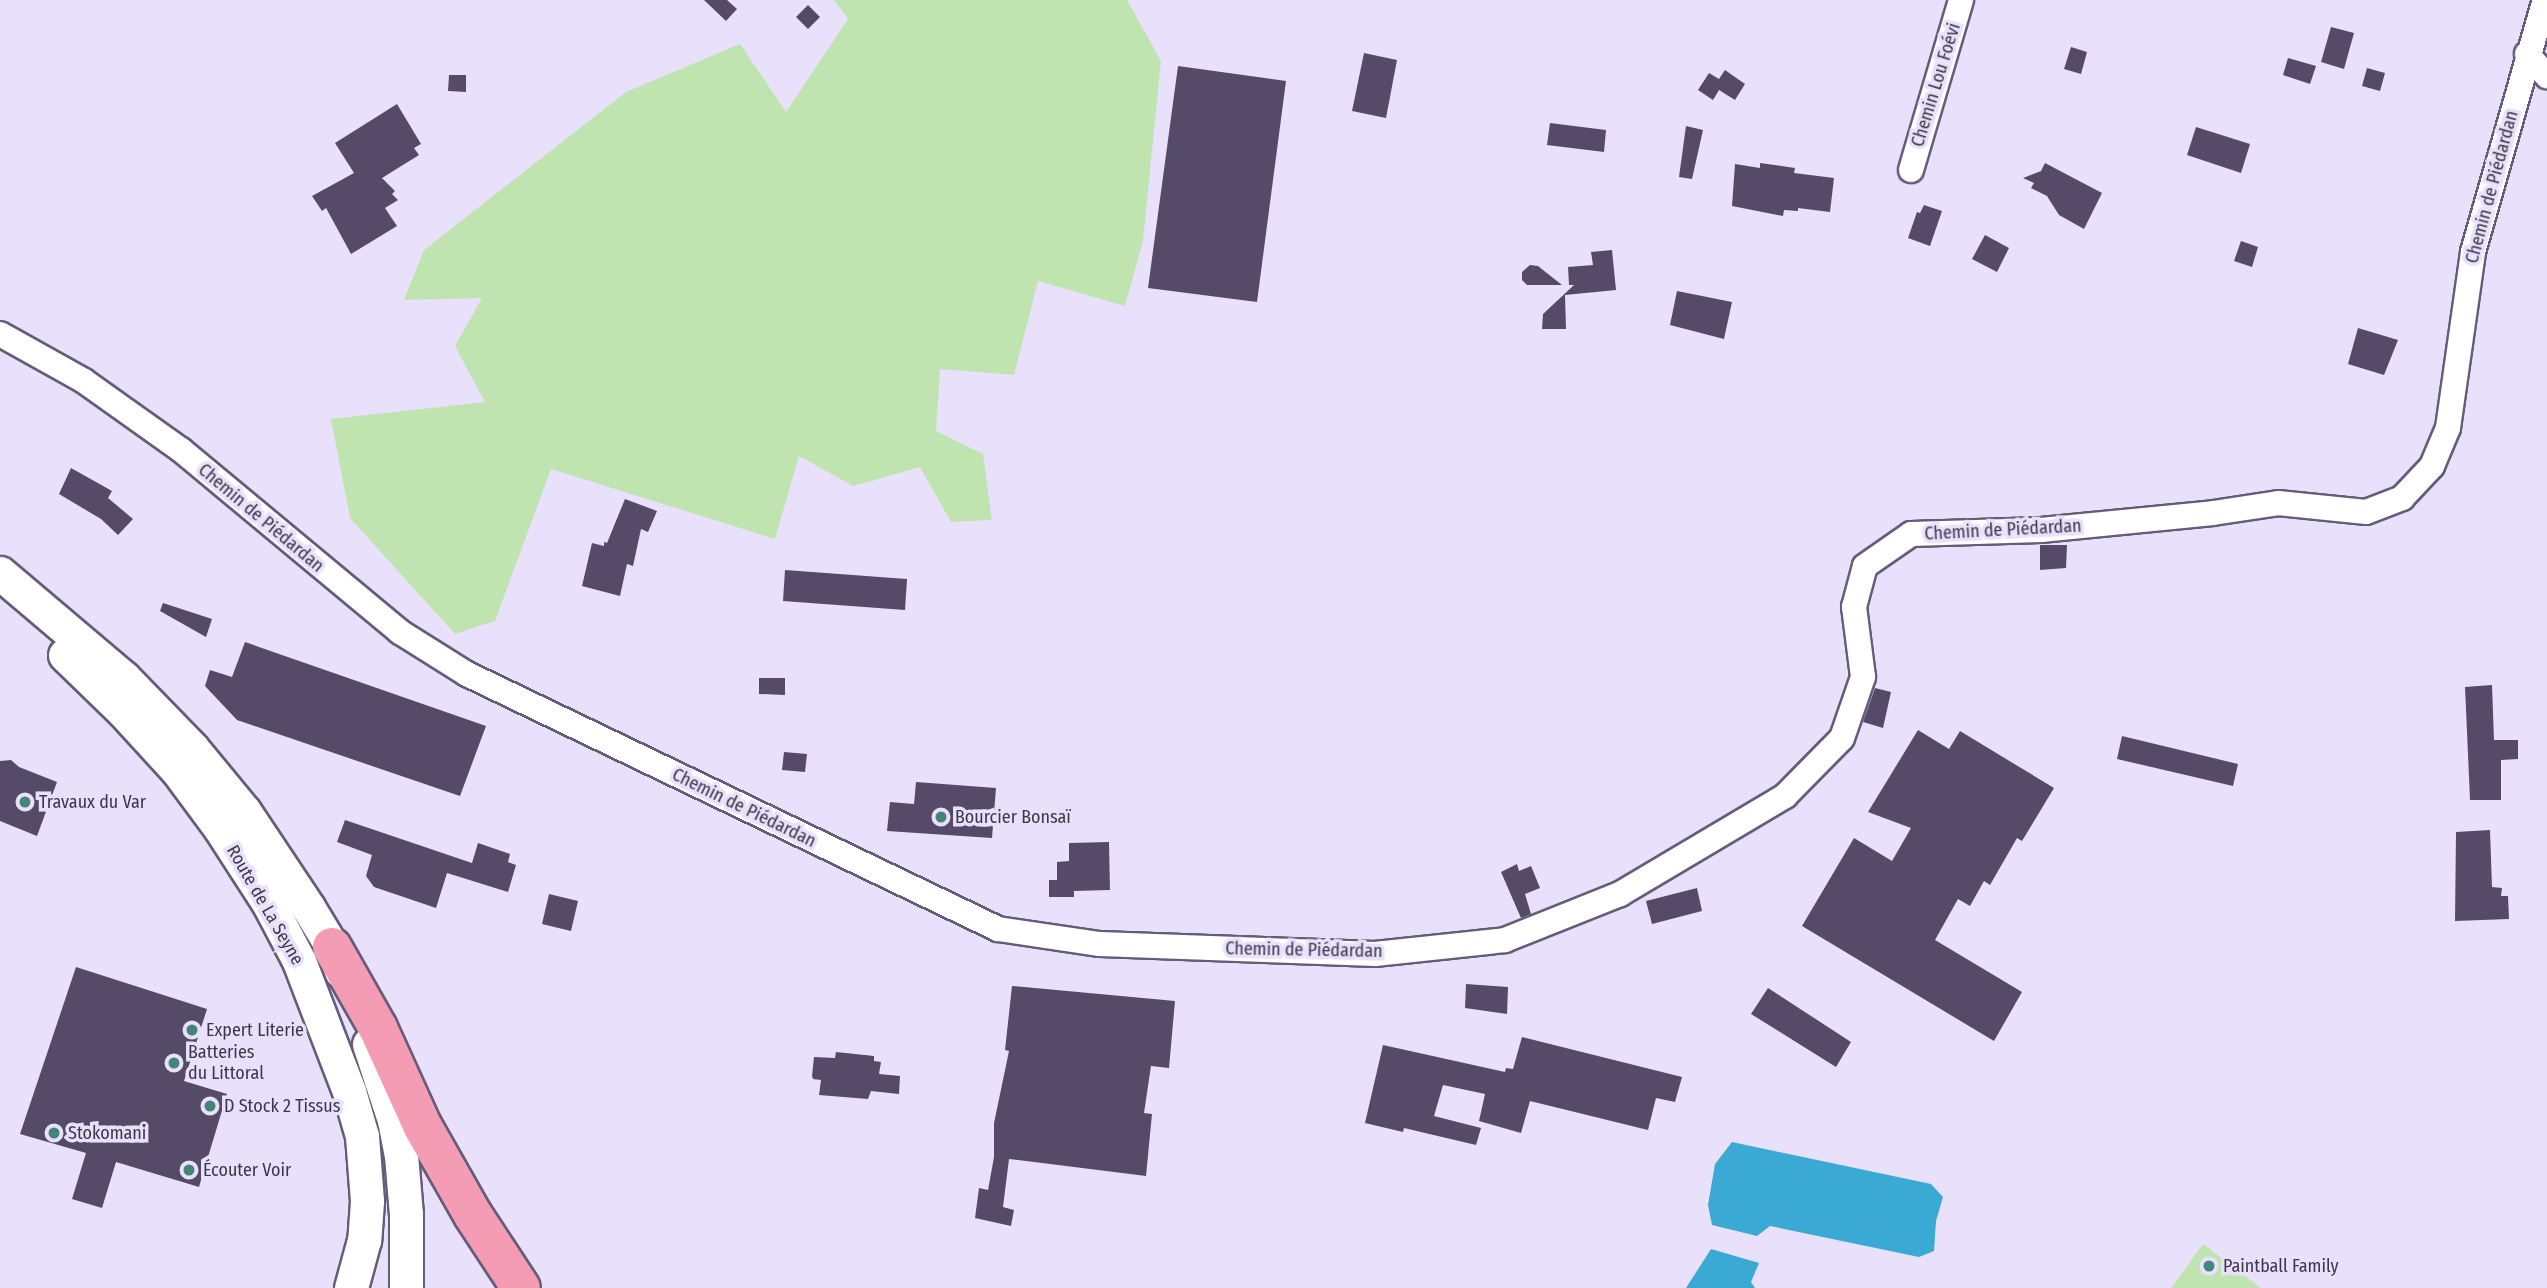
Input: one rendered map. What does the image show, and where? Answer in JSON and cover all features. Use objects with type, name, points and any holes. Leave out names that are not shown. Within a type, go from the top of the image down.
[{"type":"highway","points":[[332,947],[378,1028],[423,1128],[473,1215],[522,1288]]},
{"type":"main road","name":"Route de La Seyne","points":[[0,573],[124,678],[192,748],[244,811],[332,947],[394,1121],[406,1214],[406,1288]]},
{"type":"main road","name":"Route de La Seyne","points":[[0,603],[64,654],[123,711],[177,770],[227,838],[269,904],[299,961],[349,1091],[362,1136],[368,1201],[364,1240],[351,1288]]},
{"type":"street","name":"Chemin Lou Foévi","points":[[1911,170],[1961,0]]},
{"type":"street","name":"Chemin de Piédardan","points":[[0,334],[84,381],[181,450],[400,632],[467,674],[998,929],[1100,944],[1375,954],[1505,940],[1620,894],[1784,796],[1842,738],[1863,677],[1854,607],[1865,566],[1911,534],[2041,530],[2213,513],[2278,503],[2366,512],[2402,498],[2432,466],[2448,428],[2473,252],[2545,0]]},
{"type":"street","points":[[2528,54],[2547,76]]},
{"type":"green space","points":[[834,0],[1127,0],[1161,61],[1143,241],[1125,306],[1038,281],[1014,375],[940,369],[936,431],[983,454],[992,520],[951,522],[920,467],[853,486],[799,456],[775,539],[551,469],[495,621],[455,634],[350,518],[331,419],[485,402],[455,346],[482,298],[404,300],[424,250],[626,92],[740,44],[786,112],[848,19]]},
{"type":"green space","name":"Paintball Family","points":[[2203,1244],[2261,1288],[2171,1288]]},
{"type":"water","points":[[1732,1142],[1931,1184],[1943,1197],[1936,1221],[1934,1251],[1919,1257],[1770,1226],[1757,1236],[1712,1225],[1708,1205],[1715,1164]]},
{"type":"water","points":[[1711,1249],[1759,1263],[1751,1282],[1755,1288],[1686,1288]]},
{"type":"building","points":[[704,0],[727,0],[737,9],[726,21]]},
{"type":"building","points":[[808,5],[820,17],[808,29],[796,17]]},
{"type":"building","points":[[2331,27],[2354,33],[2344,69],[2321,62]]},
{"type":"building","points":[[2071,47],[2087,52],[2081,74],[2064,69]]},
{"type":"building","points":[[1364,53],[1397,60],[1386,118],[1352,111]]},
{"type":"building","points":[[2288,58],[2316,66],[2310,84],[2283,75]]},
{"type":"building","points":[[1178,66],[1286,81],[1257,302],[1148,288]]},
{"type":"building","points":[[2367,68],[2385,73],[2380,91],[2362,86]]},
{"type":"building","points":[[1725,70],[1745,84],[1735,100],[1719,90],[1713,100],[1698,90],[1709,73],[1719,79]]},
{"type":"building","points":[[449,75],[466,75],[466,92],[448,91]]},
{"type":"building","points":[[397,104],[421,144],[414,148],[419,155],[382,178],[395,191],[392,194],[398,200],[385,208],[397,226],[351,254],[326,208],[322,211],[312,196],[354,173],[335,143]]},
{"type":"building","points":[[1550,123],[1606,130],[1604,152],[1547,145]]},
{"type":"building","points":[[1686,126],[1703,130],[1692,179],[1679,177]]},
{"type":"building","points":[[2196,127],[2250,144],[2241,173],[2187,155]]},
{"type":"building","points":[[1760,163],[1795,168],[1794,173],[1834,178],[1830,212],[1798,208],[1798,211],[1784,210],[1783,216],[1732,206],[1735,164],[1760,168]]},
{"type":"building","points":[[2045,163],[2102,193],[2084,229],[2059,215],[2047,196],[2031,188],[2034,183],[2023,178],[2041,171]]},
{"type":"building","points":[[1924,205],[1942,211],[1930,246],[1908,238],[1917,212],[1920,213]]},
{"type":"building","points":[[1985,235],[2009,248],[1997,272],[1972,259]]},
{"type":"building","points":[[2241,241],[2258,247],[2252,267],[2234,261]]},
{"type":"building","points":[[1612,250],[1616,290],[1565,295],[1566,329],[1542,329],[1543,314],[1574,285],[1569,285],[1568,267],[1593,265],[1591,252]]},
{"type":"building","points":[[1530,265],[1538,266],[1562,285],[1527,285],[1522,280],[1522,272]]},
{"type":"building","points":[[1677,291],[1732,302],[1724,339],[1670,325]]},
{"type":"building","points":[[2358,328],[2398,340],[2384,375],[2348,364]]},
{"type":"building","points":[[71,468],[112,491],[108,498],[133,519],[118,535],[101,519],[59,494]]},
{"type":"building","points":[[625,499],[657,511],[648,532],[641,529],[633,566],[627,564],[620,596],[582,586],[592,543],[604,546],[604,542],[607,543]]},
{"type":"building","points":[[2040,545],[2067,545],[2066,568],[2040,570]]},
{"type":"building","points":[[785,570],[907,579],[905,610],[783,601]]},
{"type":"building","points":[[163,603],[212,619],[206,637],[160,611]]},
{"type":"building","points":[[245,642],[486,726],[460,796],[237,720],[205,686],[210,670],[232,677]]},
{"type":"building","points":[[759,678],[785,678],[785,695],[759,694]]},
{"type":"building","points":[[2492,685],[2494,740],[2518,740],[2518,759],[2501,760],[2501,800],[2470,800],[2465,687]]},
{"type":"building","points":[[1875,688],[1891,692],[1883,728],[1863,722]]},
{"type":"building","points":[[1918,730],[1949,749],[1960,731],[2054,788],[2022,841],[2017,838],[1990,885],[1984,881],[1970,906],[1958,899],[1935,940],[2022,992],[1994,1041],[1802,926],[1854,838],[1892,861],[1911,828],[1868,812]]},
{"type":"building","points":[[2122,736],[2238,764],[2233,786],[2117,759]]},
{"type":"building","points":[[784,752],[807,754],[805,772],[782,770]]},
{"type":"building","name":"Travaux du Var","points":[[11,760],[19,767],[57,782],[37,836],[0,821],[0,761]]},
{"type":"building","name":"Bourcier Bonsaï","points":[[916,782],[996,788],[992,838],[887,831],[890,802],[914,804]]},
{"type":"building","points":[[345,820],[472,863],[478,843],[510,854],[508,862],[516,865],[508,892],[447,873],[436,908],[374,887],[366,876],[372,855],[337,842]]},
{"type":"building","points":[[2490,830],[2492,887],[2502,888],[2501,896],[2508,896],[2509,919],[2455,921],[2456,832]]},
{"type":"building","points":[[1109,842],[1110,890],[1074,891],[1074,897],[1049,897],[1049,880],[1057,880],[1057,862],[1069,861],[1069,843]]},
{"type":"building","points":[[1517,864],[1519,871],[1531,866],[1540,888],[1525,894],[1531,914],[1521,918],[1501,872]]},
{"type":"building","points":[[1697,888],[1702,911],[1652,924],[1646,901]]},
{"type":"building","points":[[549,894],[578,901],[571,931],[542,924]]},
{"type":"building","points":[[76,967],[207,1009],[184,1081],[227,1094],[199,1187],[116,1162],[102,1208],[72,1199],[86,1153],[20,1134]]},
{"type":"building","points":[[1466,984],[1508,987],[1507,1014],[1465,1008]]},
{"type":"building","points":[[1012,986],[1175,1001],[1169,1068],[1151,1066],[1144,1113],[1152,1114],[1146,1176],[1009,1159],[1003,1207],[1014,1210],[1011,1226],[975,1218],[979,1188],[988,1190],[994,1157],[994,1123],[1009,1051],[1005,1050]]},
{"type":"building","points":[[1768,988],[1851,1042],[1836,1067],[1751,1014]]},
{"type":"building","points":[[1522,1037],[1682,1077],[1675,1102],[1656,1098],[1648,1130],[1530,1101],[1521,1133],[1479,1121],[1485,1094],[1443,1085],[1434,1116],[1481,1128],[1476,1145],[1404,1128],[1403,1132],[1365,1123],[1383,1045],[1505,1072],[1506,1068],[1513,1069]]},
{"type":"building","points":[[836,1052],[874,1056],[874,1061],[881,1062],[879,1074],[900,1076],[899,1094],[871,1091],[868,1099],[819,1095],[821,1080],[813,1079],[812,1076],[814,1057],[835,1058]]},
{"type":"place","name":"Travaux du Var","points":[[25,802]]},
{"type":"place","name":"Bourcier Bonsaï","points":[[941,817]]},
{"type":"place","name":"Expert Literie","points":[[192,1030]]},
{"type":"place","name":"Batteries du Littoral","points":[[174,1063]]},
{"type":"place","name":"D Stock 2 Tissus","points":[[210,1106]]},
{"type":"place","name":"Stokomani","points":[[54,1133]]},
{"type":"place","name":"Écouter Voir","points":[[189,1170]]},
{"type":"place","name":"Paintball Family","points":[[2209,1266]]}]
